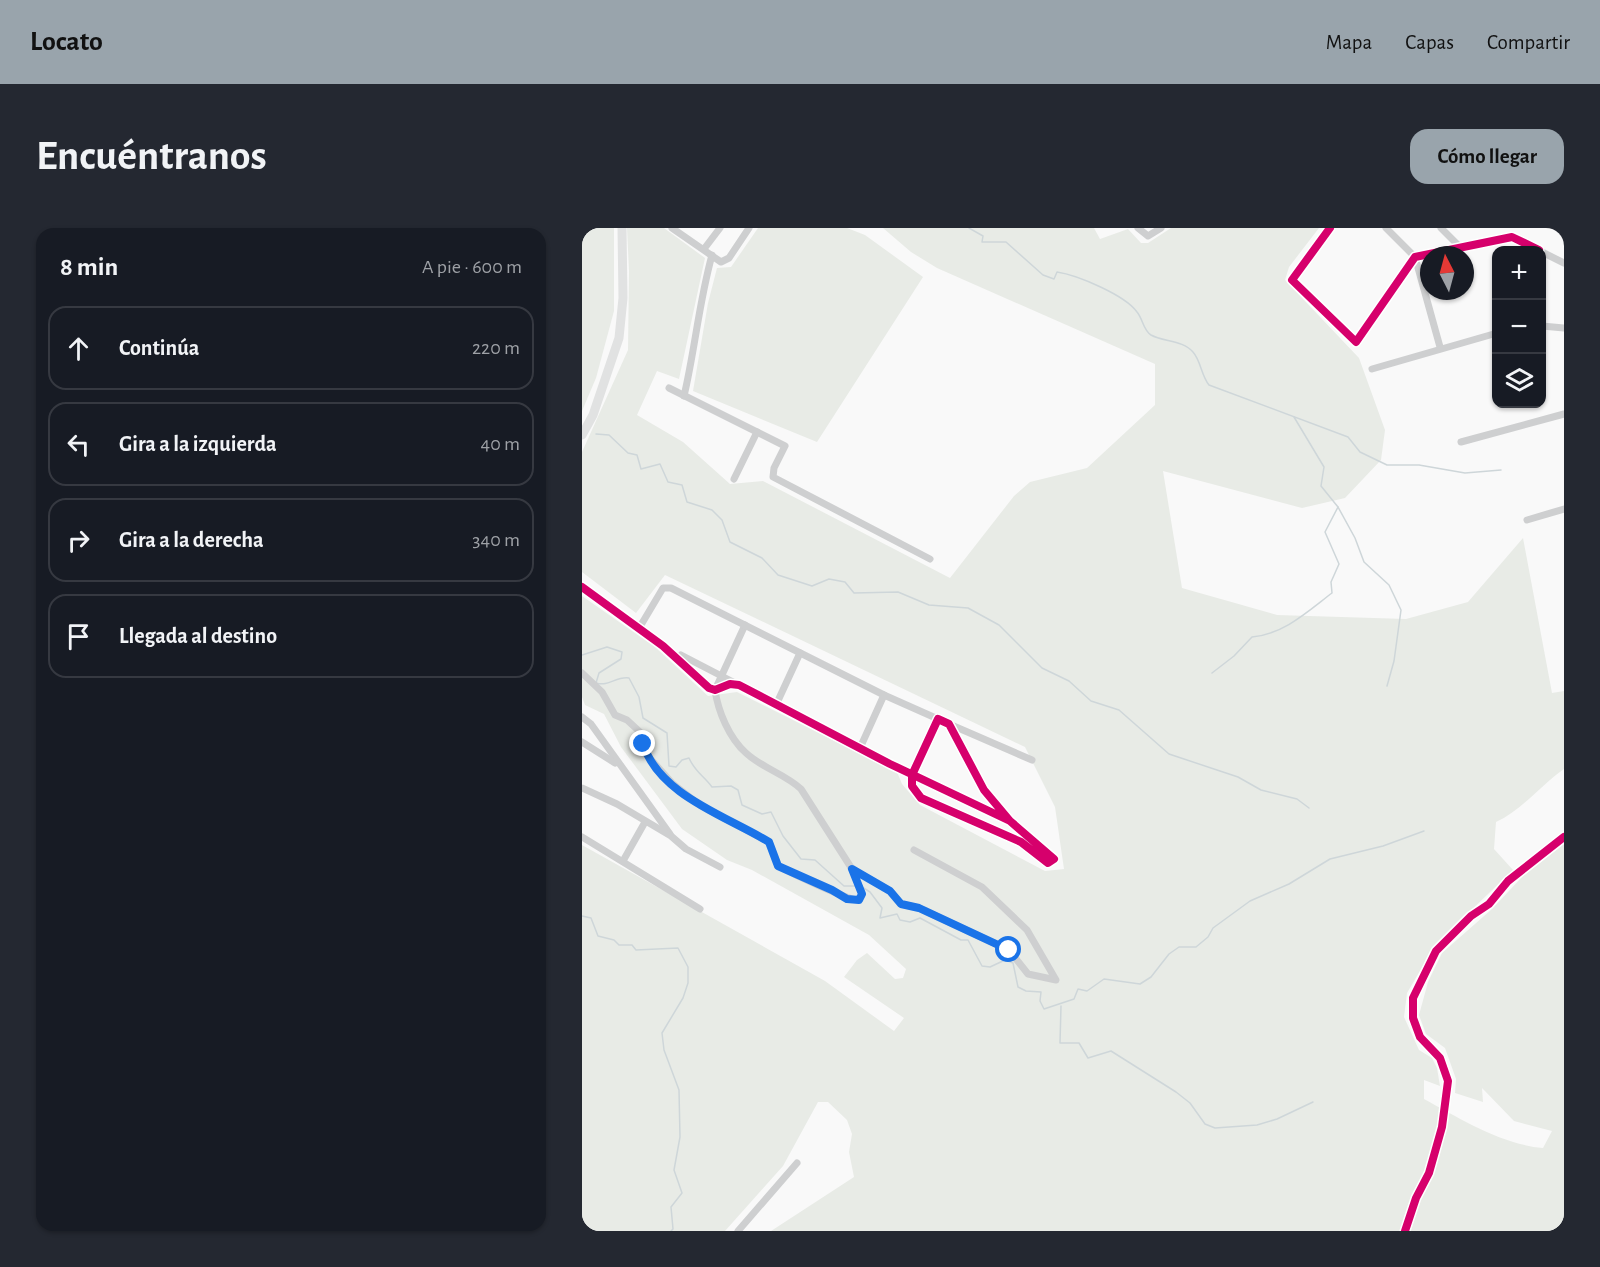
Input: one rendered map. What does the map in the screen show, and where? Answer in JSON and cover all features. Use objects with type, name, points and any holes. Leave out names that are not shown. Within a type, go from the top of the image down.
[{"type":"main road","points":[[582,435],[593,415],[614,359],[622,298],[622,228]]},
{"type":"street","points":[[704,249],[720,228]]},
{"type":"street","points":[[675,229],[725,262],[748,228]]},
{"type":"street","points":[[1138,228],[1148,236],[1161,228]]},
{"type":"street","points":[[1330,228],[1292,280],[1356,342],[1415,257],[1420,256]]},
{"type":"street","points":[[1386,228],[1415,257],[1440,347]]},
{"type":"street","points":[[1442,228],[1459,246]]},
{"type":"street","points":[[1474,246],[1512,237],[1530,246]]},
{"type":"street","points":[[1546,254],[1564,263]]},
{"type":"street","points":[[684,396],[694,352],[700,298],[712,255]]},
{"type":"street","points":[[1546,326],[1564,328]]},
{"type":"street","points":[[1372,369],[1440,347],[1492,334]]},
{"type":"street","points":[[669,388],[785,446],[774,468],[773,477],[930,559]]},
{"type":"street","points":[[1461,442],[1564,414]]},
{"type":"street","points":[[734,479],[757,432]]},
{"type":"street","points":[[1527,520],[1564,509]]},
{"type":"street","points":[[582,587],[663,646],[702,683],[715,690]]},
{"type":"street","points":[[638,630],[660,591],[667,587],[884,695],[1032,760]]},
{"type":"street","points":[[582,673],[602,692],[615,715],[627,720],[640,732],[647,755],[656,768],[701,806],[769,842],[778,866],[847,899],[859,900],[862,894],[852,869],[801,789],[746,753],[736,741],[717,705],[715,690],[745,625]]},
{"type":"street","points":[[776,705],[800,653]]},
{"type":"street","points":[[681,655],[912,775],[1010,821]]},
{"type":"street","points":[[715,690],[730,684],[739,685]]},
{"type":"street","points":[[860,748],[884,695]]},
{"type":"street","points":[[582,717],[591,724],[671,836]]},
{"type":"street","points":[[938,719],[912,775],[912,786],[921,798],[1021,842],[1048,863],[1054,859],[1010,821],[984,790],[949,724]]},
{"type":"street","points":[[582,741],[619,765]]},
{"type":"street","points":[[582,788],[617,804],[671,836],[686,849],[720,867]]},
{"type":"street","points":[[623,861],[645,822]]},
{"type":"street","points":[[582,837],[700,909]]},
{"type":"street","points":[[1405,1231],[1416,1198],[1429,1173],[1442,1127],[1448,1081],[1440,1058],[1420,1037],[1413,1018],[1413,998],[1436,951],[1472,916],[1489,904],[1508,880],[1564,837]]},
{"type":"street","points":[[852,869],[890,891],[901,904],[919,908],[1009,950],[1028,975],[1056,980],[1027,930],[982,887],[914,850]]},
{"type":"street","points":[[738,1231],[797,1163]]},
{"type":"shaded area","points":[[582,228],[614,228],[614,311],[596,378],[582,411]]},
{"type":"shaded area","points":[[627,228],[664,228],[705,258],[679,379],[657,371],[637,415],[683,442],[730,484],[763,481],[950,578],[1014,496],[1030,482],[1087,468],[1155,405],[1155,364],[937,268],[911,252],[883,228],[1094,228],[1100,239],[1128,229],[1141,243],[1148,243],[1171,228],[1319,228],[1289,267],[1285,280],[1359,358],[1385,430],[1381,460],[1345,498],[1302,508],[1163,471],[1182,588],[1277,615],[1406,619],[1468,602],[1523,538],[1552,693],[1564,691],[1564,769],[1522,805],[1496,822],[1494,849],[1513,870],[1435,945],[1407,993],[1404,1017],[1419,1050],[1432,1058],[1437,1068],[1440,1086],[1424,1080],[1424,1099],[1496,1136],[1527,1146],[1543,1148],[1552,1131],[1514,1121],[1482,1088],[1483,1102],[1455,1093],[1456,1079],[1445,1048],[1426,1034],[1419,1015],[1428,982],[1442,953],[1492,909],[1523,876],[1564,844],[1564,1231],[771,1231],[854,1177],[849,1152],[852,1134],[847,1120],[828,1102],[818,1102],[783,1166],[725,1231],[582,1231],[582,845],[825,981],[894,1031],[904,1018],[844,977],[857,960],[867,953],[895,979],[903,978],[906,969],[869,935],[752,870],[727,860],[682,829],[621,747],[604,714],[585,705],[582,697],[582,596],[655,647],[708,696],[737,692],[897,772],[902,784],[920,805],[1045,871],[1064,869],[1055,807],[1025,747],[665,575],[636,613],[582,572],[582,452],[628,350]]},
{"type":"shaded area","points":[[758,228],[847,228],[865,235],[923,277],[817,442],[693,391],[708,303],[717,268],[731,267]]},
{"type":"waterway","points":[[969,228],[983,236],[982,242],[1006,242],[1043,275],[1054,279],[1057,272],[1066,274],[1088,281],[1122,299],[1137,312],[1151,335],[1189,348],[1198,360],[1209,385],[1348,437],[1360,452],[1387,465],[1419,465],[1465,473],[1501,470]]},
{"type":"waterway","points":[[1294,417],[1324,467],[1321,486],[1338,507],[1355,538],[1364,562],[1389,585],[1401,610],[1394,661],[1387,686]]},
{"type":"waterway","points":[[596,434],[609,435],[628,453],[637,455],[641,469],[660,464],[668,482],[682,485],[687,502],[712,510],[722,520],[730,542],[762,558],[778,575],[812,586],[829,579],[845,582],[854,593],[898,592],[929,605],[968,608],[999,625],[1042,668],[1069,681],[1091,701],[1119,710],[1169,754],[1238,777],[1261,790],[1297,799],[1309,808]]},
{"type":"waterway","points":[[1212,673],[1234,656],[1252,637],[1285,627],[1332,593],[1331,582],[1339,564],[1325,532],[1338,507]]},
{"type":"waterway","points":[[582,655],[607,647],[622,652],[621,659],[599,673],[596,683],[605,684],[629,678],[639,697],[643,718],[667,733],[669,766],[676,767],[682,760],[689,758],[712,787],[731,786],[738,790],[742,805],[762,814],[771,812],[783,836],[801,859],[815,860],[844,886],[855,886]]},
{"type":"waterway","points":[[862,887],[870,892],[882,908],[880,918],[897,914],[900,920],[910,922],[920,918],[961,940],[968,940],[982,966],[990,967],[1005,960],[1013,963],[1018,987],[1026,991],[1041,992],[1040,1001],[1044,1009],[1074,999],[1078,989],[1087,991],[1104,979],[1140,984],[1151,977],[1169,954],[1179,947],[1196,947],[1208,937],[1213,928],[1250,901],[1289,884],[1330,859],[1383,846],[1424,831]]},
{"type":"waterway","points":[[582,916],[591,918],[598,936],[614,940],[619,945],[632,945],[636,950],[678,948],[688,967],[688,983],[683,998],[662,1033],[664,1050],[679,1090],[680,1137],[674,1170],[682,1193],[671,1207],[673,1229],[671,1231]]},
{"type":"waterway","points":[[1061,1006],[1060,1043],[1079,1043],[1088,1058],[1111,1051],[1176,1092],[1190,1103],[1205,1124],[1215,1128],[1257,1125],[1277,1119],[1313,1102]]},
{"type":"cycle path","points":[[1330,228],[1292,280],[1356,342],[1415,257],[1512,237],[1531,246]]},
{"type":"cycle path","points":[[582,587],[663,646],[709,688],[715,690],[730,684],[739,685],[890,764],[1010,821],[1054,859],[1048,863],[1021,842],[921,798],[912,786],[912,775],[938,719],[949,724],[984,790],[1010,821]]},
{"type":"cycle path","points":[[1405,1231],[1416,1198],[1429,1173],[1442,1127],[1448,1081],[1440,1058],[1420,1037],[1413,1018],[1413,998],[1436,951],[1471,916],[1489,904],[1508,881],[1564,837]]},
{"type":"route","points":[[643,744],[656,768],[685,794],[701,806],[769,842],[773,847],[778,866],[841,894],[847,899],[859,900],[862,894],[852,869],[890,891],[901,904],[919,908],[1009,950]]}]
